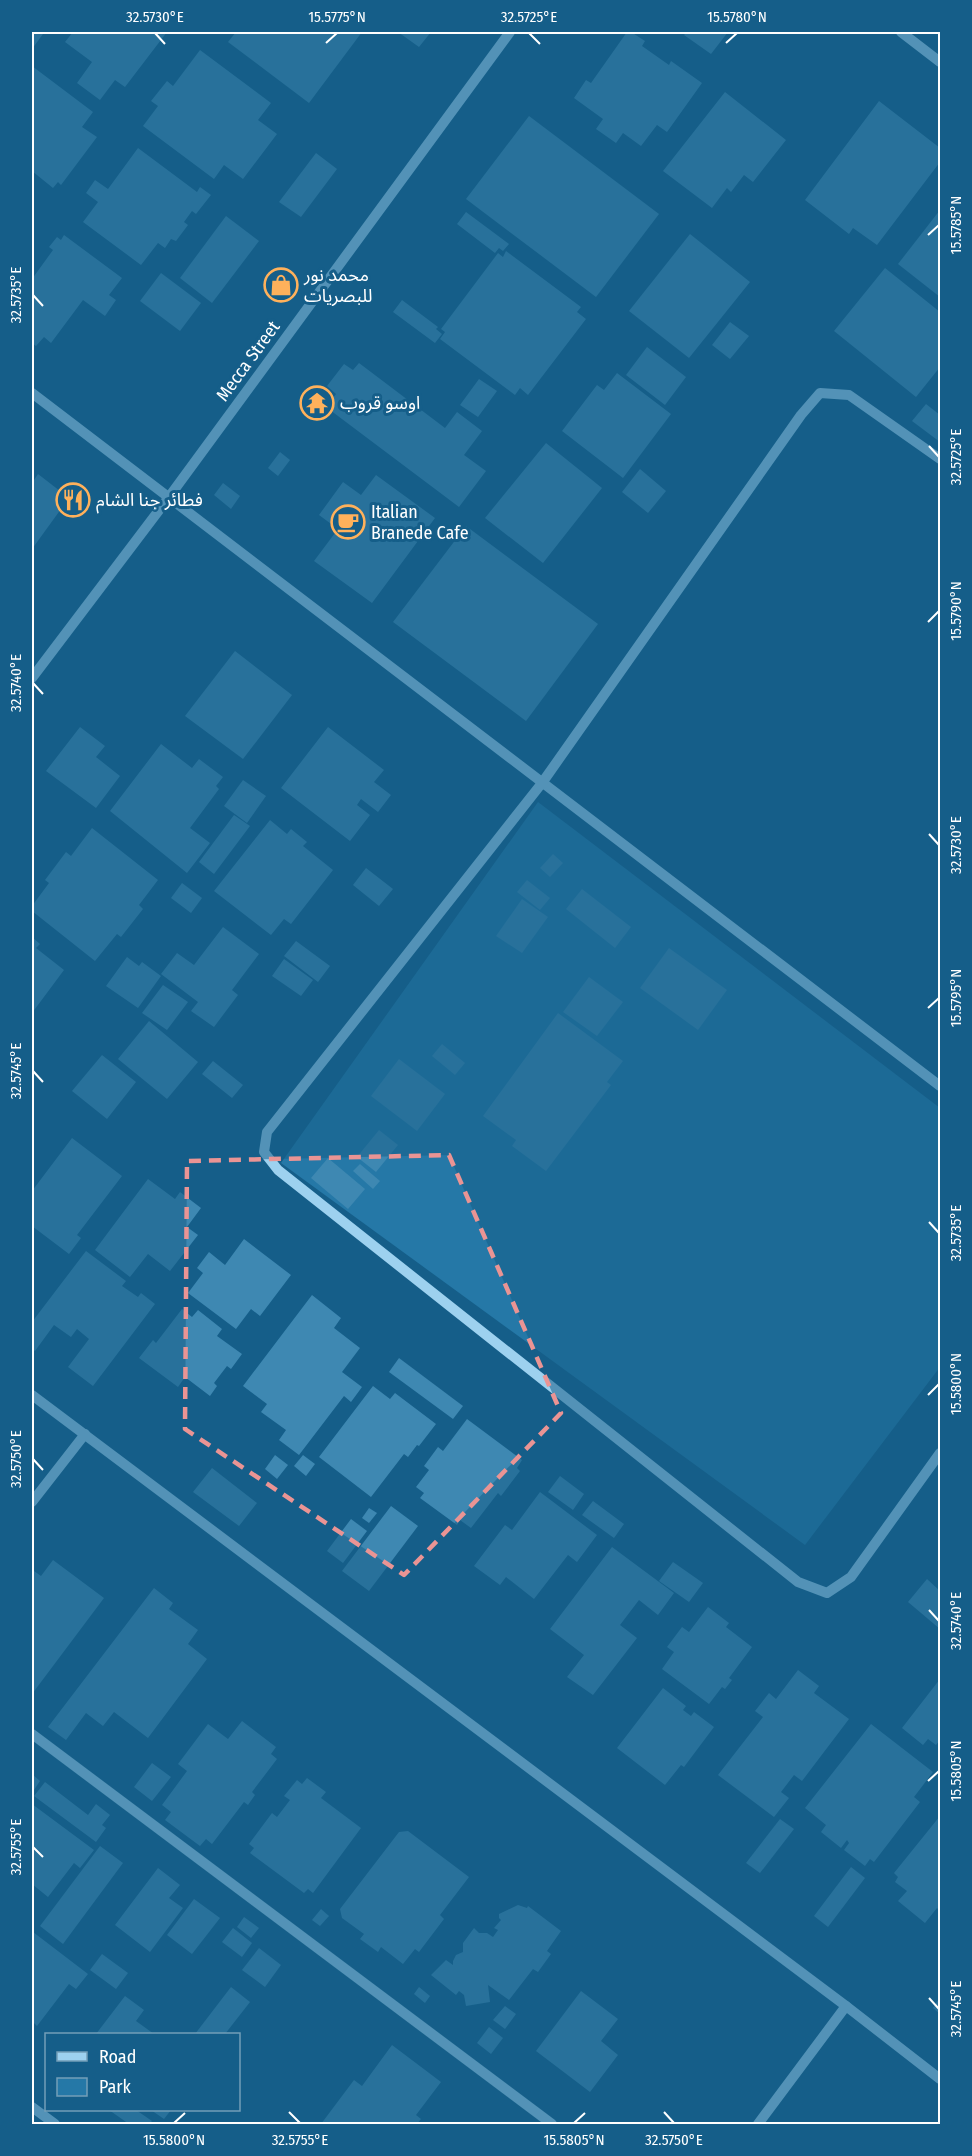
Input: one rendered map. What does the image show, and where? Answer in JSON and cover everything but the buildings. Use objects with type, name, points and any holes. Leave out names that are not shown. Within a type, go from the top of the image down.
[{"type":"street","name":"Mecca Street","points":[[32,678],[169,497],[510,32]]},
{"type":"street","points":[[901,32],[940,62]]},
{"type":"street","points":[[32,393],[940,1086]]},
{"type":"street","points":[[940,459],[849,395],[820,393],[794,425],[542,783],[267,1132],[264,1152],[278,1170],[798,1582],[827,1593],[851,1577],[940,1453]]},
{"type":"street","points":[[32,1395],[940,2079]]},
{"type":"street","points":[[32,1503],[85,1434]]},
{"type":"street","points":[[32,1734],[552,2124]]},
{"type":"street","points":[[758,2124],[846,2006]]},
{"type":"street","points":[[32,2107],[55,2124]]},
{"type":"highlighted area","points":[[449,1155],[561,1413],[404,1575],[185,1429],[187,1161]]},
{"type":"green space","points":[[538,802],[940,1108],[940,1367],[805,1545],[281,1163]]},
{"type":"place","name":"محمد نور للبصريات","points":[[281,285]]},
{"type":"place","name":"اوسو قروب","points":[[317,403]]},
{"type":"place","name":"فطائر جنا الشام","points":[[73,500]]},
{"type":"place","name":"Italian Branede Cafe","points":[[348,522]]}]
